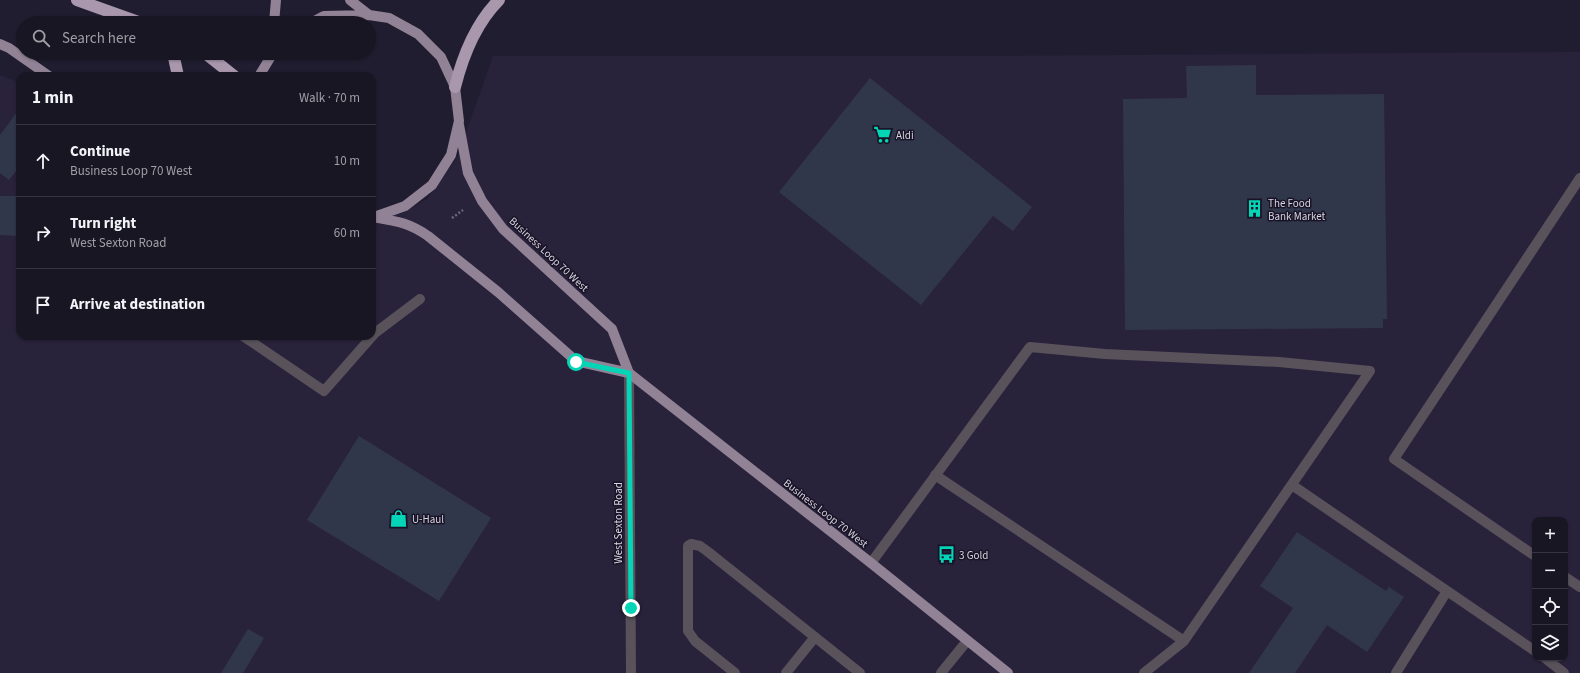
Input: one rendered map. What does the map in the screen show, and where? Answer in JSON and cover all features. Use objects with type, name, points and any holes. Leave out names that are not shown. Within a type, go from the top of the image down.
[{"type":"highway","points":[[77,0],[122,16]]},
{"type":"highway","points":[[455,87],[461,62],[472,36],[486,12],[499,0]]},
{"type":"highway","points":[[175,60],[177,72]]},
{"type":"highway","points":[[213,60],[229,72]]},
{"type":"main road","points":[[275,16],[276,0]]},
{"type":"main road","points":[[350,0],[369,15]]},
{"type":"main road","points":[[324,16],[376,16]]},
{"type":"main road","points":[[376,16],[389,18],[418,34],[441,57],[455,87],[458,121],[451,155],[432,185],[405,206],[376,216]]},
{"type":"main road","points":[[0,44],[16,53]]},
{"type":"main road","points":[[26,60],[43,72]]},
{"type":"main road","points":[[261,72],[268,60]]},
{"type":"main road","name":"Business Loop 70 West","points":[[458,121],[468,173],[482,201],[503,229],[612,329],[629,373]]},
{"type":"main road","name":"Business Loop 70 West","points":[[376,218],[401,222],[418,229],[428,236],[498,292],[576,362],[629,373],[871,563],[1008,673]]},
{"type":"street","points":[[1532,554],[1394,459],[1580,178]]},
{"type":"street","points":[[376,332],[420,299]]},
{"type":"street","points":[[249,340],[324,391],[369,340]]},
{"type":"street","points":[[871,563],[1030,347],[1113,355],[1280,362],[1370,371],[1184,641],[1144,673]]},
{"type":"street","name":"West Sexton Road","points":[[629,373],[631,673]]},
{"type":"street","points":[[936,475],[1184,641]]},
{"type":"street","points":[[1292,485],[1532,649]]},
{"type":"street","points":[[735,673],[695,641],[688,631],[688,546],[691,544],[695,543],[703,548],[860,673]]},
{"type":"street","points":[[1568,579],[1580,587]]},
{"type":"street","points":[[1396,673],[1447,591]]},
{"type":"street","points":[[786,673],[815,637]]},
{"type":"street","points":[[941,673],[967,641]]},
{"type":"street","points":[[1549,661],[1564,673]]},
{"type":"path","points":[[452,218],[463,210]]},
{"type":"shaded area","points":[[1580,52],[1580,673],[0,673],[0,75],[16,81],[16,340],[376,340],[376,212],[400,214],[427,199],[458,156],[493,56],[978,56]]},
{"type":"building","name":"The Food Bank Market","points":[[1256,65],[1256,95],[1384,94],[1387,319],[1383,319],[1383,328],[1125,330],[1123,99],[1187,98],[1186,66]]},
{"type":"building","name":"Aldi","points":[[870,78],[1032,207],[1013,231],[993,216],[921,305],[779,192]]},
{"type":"building","points":[[16,113],[16,171],[9,180],[0,173],[0,135]]},
{"type":"building","points":[[0,196],[16,196],[16,236],[0,235]]},
{"type":"building","name":"U-Haul","points":[[359,436],[491,518],[439,601],[307,520]]},
{"type":"building","points":[[1297,532],[1386,591],[1389,587],[1404,597],[1367,652],[1327,625],[1295,673],[1249,673],[1293,608],[1260,586]]},
{"type":"building","points":[[248,629],[264,638],[243,673],[221,673]]},
{"type":"place","name":"Aldi","points":[[883,135]]},
{"type":"place","name":"The Food Bank Market","points":[[1255,209]]},
{"type":"place","name":"U-Haul","points":[[399,519]]},
{"type":"place","name":"3 Gold","points":[[946,555]]},
{"type":"route","points":[[576,362],[629,373],[631,608]]}]
